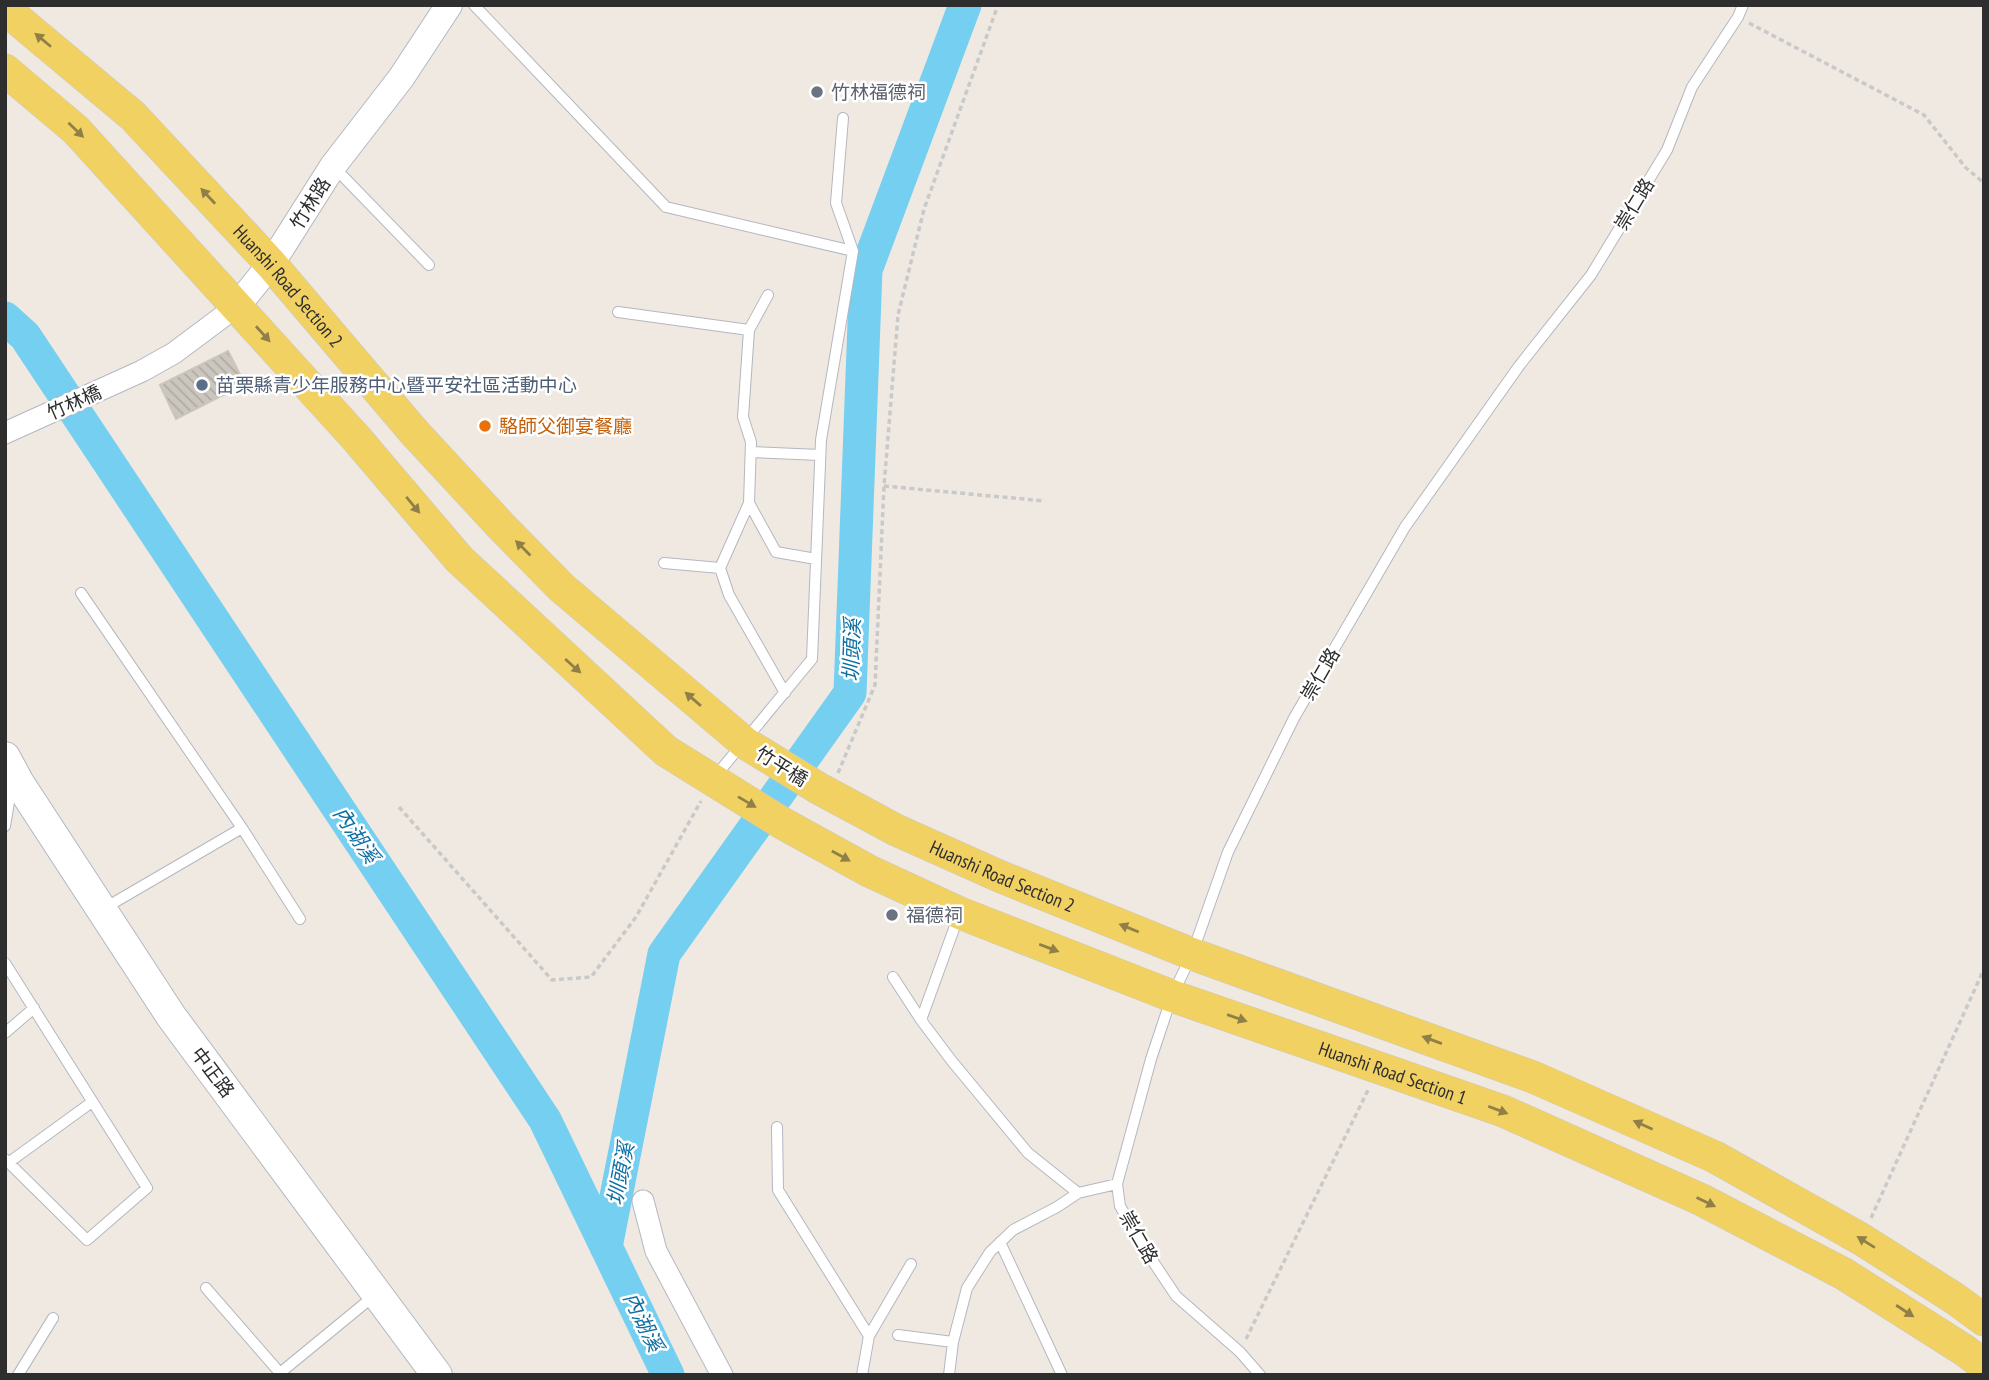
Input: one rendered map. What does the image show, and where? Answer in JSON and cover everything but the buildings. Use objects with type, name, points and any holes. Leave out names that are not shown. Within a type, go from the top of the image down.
[{"type":"main road","name":"Huanshi Road Section 2","points":[[5,9],[133,116],[271,264],[414,432],[562,588],[745,743]]},
{"type":"main road","points":[[5,70],[76,130],[356,438],[459,559],[666,751],[713,780]]},
{"type":"main road","name":"竹平橋","points":[[745,743],[823,791]]},
{"type":"main road","name":"中正路","points":[[9,764],[171,1016],[437,1375]]},
{"type":"main road","name":"Huanshi Road Section 1","points":[[713,780],[782,823],[869,871],[960,913],[1172,996],[1503,1111],[1702,1200],[1844,1274],[1984,1365]]},
{"type":"main road","name":"Huanshi Road Section 2","points":[[823,791],[896,830],[999,876],[1192,954]]},
{"type":"main road","points":[[1192,954],[1533,1077],[1714,1157],[1861,1239],[1984,1320]]},
{"type":"street","name":"竹林路","points":[[142,371],[174,354],[237,306],[271,264],[333,166],[401,78],[449,5]]},
{"type":"street","name":"竹林橋","points":[[5,433],[142,371]]},
{"type":"street","points":[[643,1200],[656,1251],[722,1375]]},
{"type":"lane","points":[[474,5],[666,207],[853,251]]},
{"type":"lane","name":"崇仁路","points":[[1260,1375],[1240,1352],[1177,1296],[1143,1248],[1120,1206],[1117,1184],[1151,1059],[1172,996],[1192,954],[1228,852],[1294,718],[1398,539],[1519,366],[1591,275],[1667,150],[1692,87],[1743,5]]},
{"type":"lane","points":[[713,780],[812,659],[821,440],[853,251],[836,203],[843,118]]},
{"type":"lane","points":[[333,166],[429,265]]},
{"type":"lane","points":[[768,296],[749,330],[743,417],[751,442],[749,503],[720,568],[729,596],[785,693]]},
{"type":"lane","points":[[618,312],[749,330]]},
{"type":"lane","points":[[751,452],[820,455]]},
{"type":"lane","points":[[749,503],[776,552],[816,559]]},
{"type":"lane","points":[[664,563],[720,568]]},
{"type":"lane","points":[[81,593],[242,828],[300,919]]},
{"type":"lane","points":[[5,826],[9,764]]},
{"type":"lane","points":[[101,910],[242,828]]},
{"type":"lane","points":[[921,1020],[960,913]]},
{"type":"lane","points":[[5,963],[147,1188],[87,1240],[7,1161],[92,1102]]},
{"type":"lane","points":[[893,977],[951,1060],[1028,1153],[1078,1193]]},
{"type":"lane","points":[[5,1033],[34,1008]]},
{"type":"lane","points":[[778,1127],[778,1190],[869,1336]]},
{"type":"lane","points":[[949,1375],[953,1342],[967,1288],[990,1251],[1013,1230],[1078,1193],[1117,1184]]},
{"type":"lane","points":[[1000,1242],[1062,1375]]},
{"type":"lane","points":[[862,1375],[869,1336],[912,1264]]},
{"type":"lane","points":[[206,1288],[278,1374],[378,1292]]},
{"type":"lane","points":[[18,1375],[53,1318]]},
{"type":"lane","points":[[898,1335],[953,1342]]},
{"type":"lane","points":[[5,1371],[11,1375]]},
{"type":"path","points":[[823,791],[875,685],[884,486],[898,315],[924,209],[998,5]]},
{"type":"path","points":[[1738,17],[1924,115],[1966,168],[1984,183]]},
{"type":"path","points":[[884,486],[1045,501]]},
{"type":"path","points":[[399,807],[552,980],[592,977],[636,917],[713,780]]},
{"type":"path","points":[[1861,1239],[1984,969]]},
{"type":"path","points":[[1240,1352],[1379,1068]]},
{"type":"waterway","name":"圳頭溪","points":[[606,1247],[664,954],[850,693],[866,270],[965,5]]},
{"type":"waterway","name":"內湖溪","points":[[5,318],[25,336],[545,1120],[668,1375]]},
{"type":"place","name":"竹林福德祠","points":[[817,92]]},
{"type":"place","name":"苗栗縣青少年服務中心暨平安社區活動中心","points":[[202,385]]},
{"type":"place","name":"駱師父御宴餐廳","points":[[485,426]]},
{"type":"place","name":"福德祠","points":[[892,915]]}]
